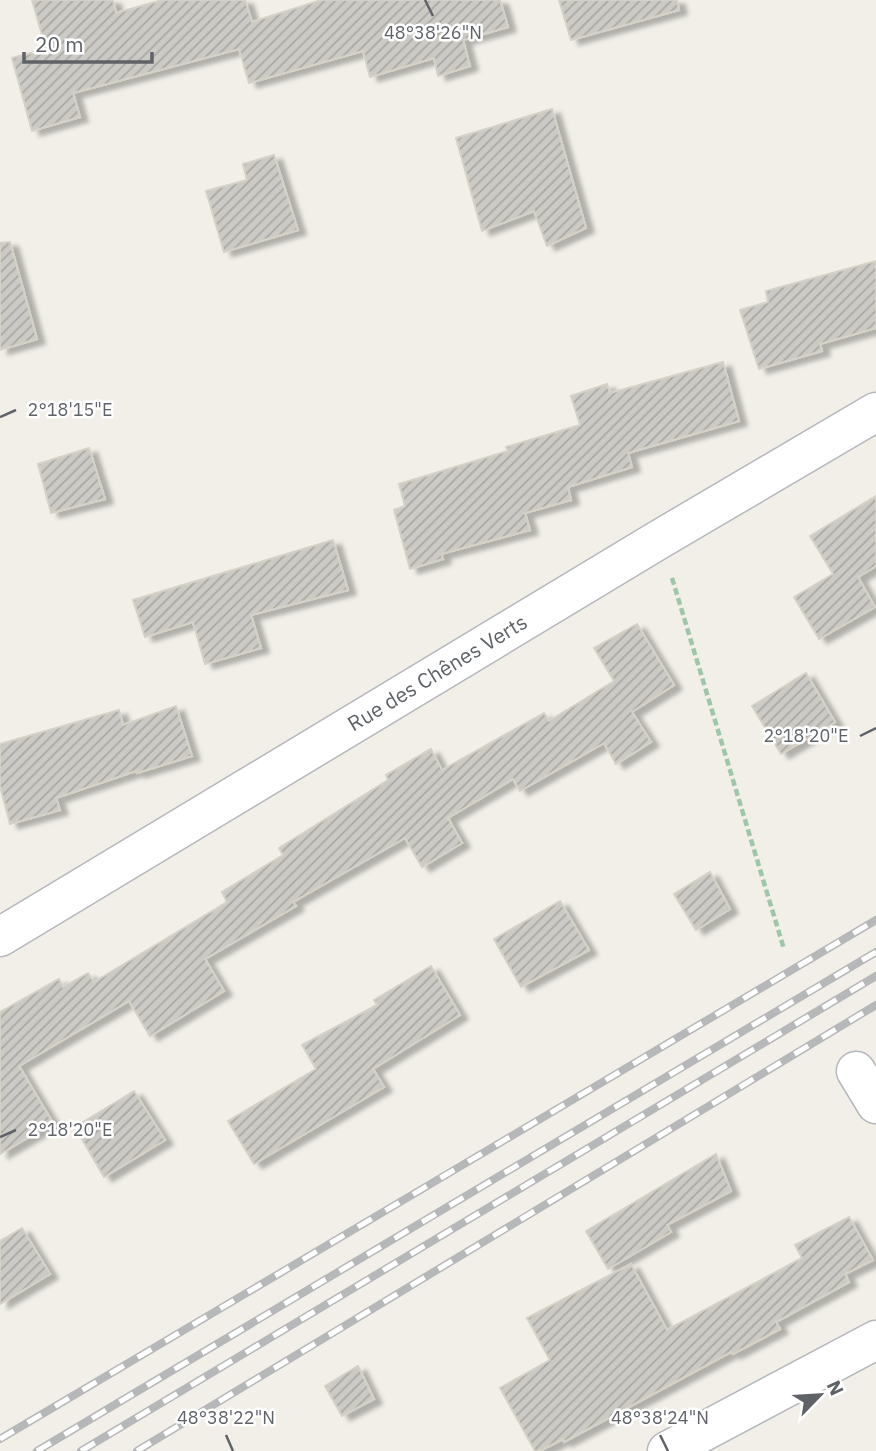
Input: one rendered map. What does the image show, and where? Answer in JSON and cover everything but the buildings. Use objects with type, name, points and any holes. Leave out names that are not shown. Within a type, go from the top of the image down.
[{"type":"street","name":"Rue des Chênes Verts","points":[[0,937],[660,539],[876,412]]},
{"type":"street","points":[[856,1070],[876,1104]]},
{"type":"street","points":[[667,1451],[876,1340]]},
{"type":"path","points":[[660,539],[784,949]]},
{"type":"railway","points":[[0,1439],[876,920]]},
{"type":"railway","points":[[37,1451],[876,952]]},
{"type":"railway","points":[[81,1451],[876,976]]},
{"type":"railway","points":[[137,1451],[876,1005]]}]
